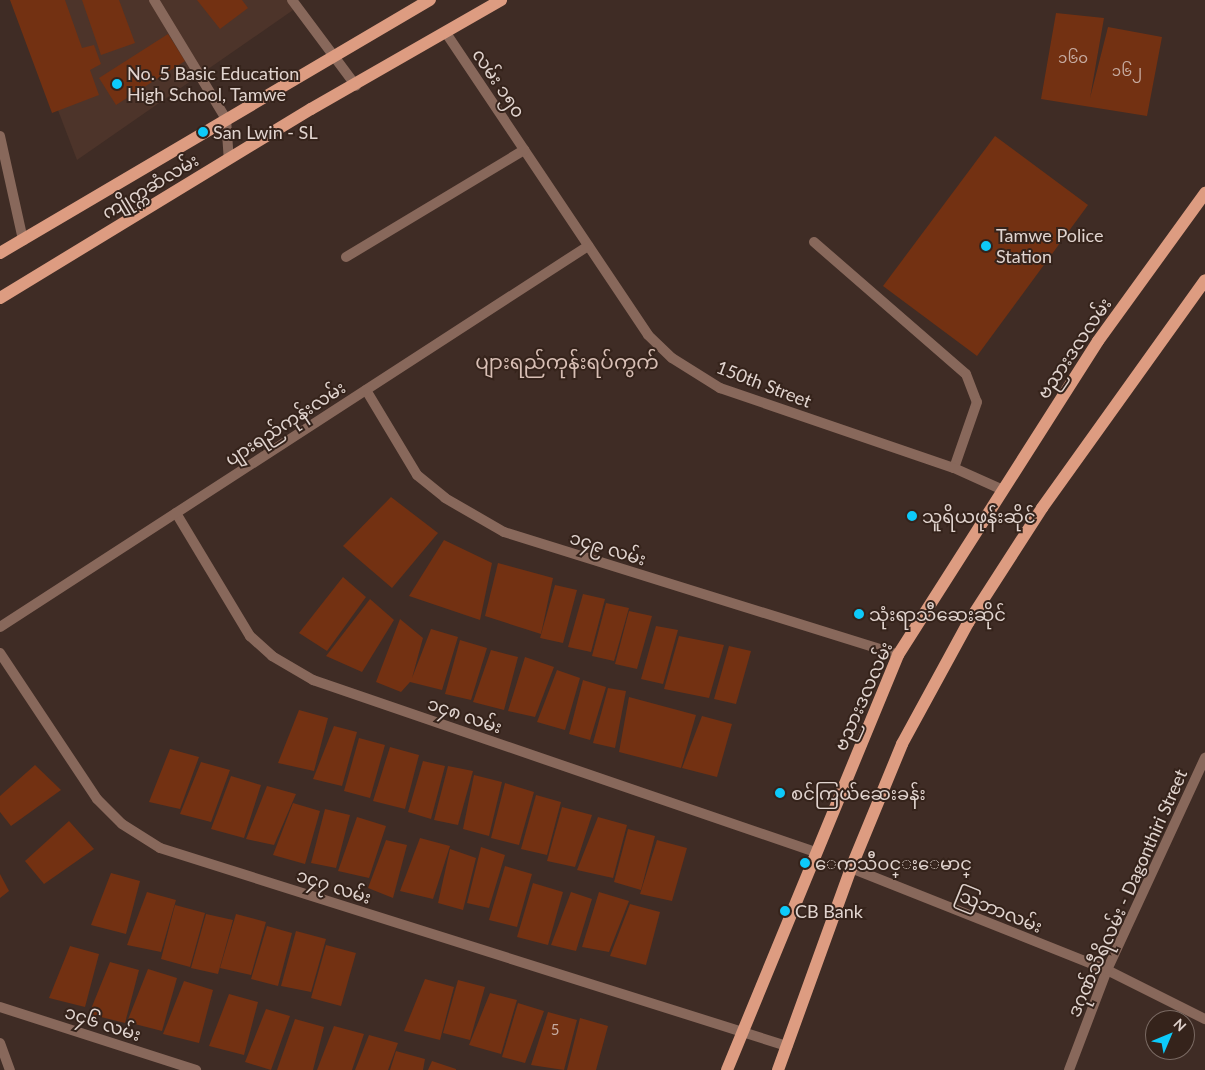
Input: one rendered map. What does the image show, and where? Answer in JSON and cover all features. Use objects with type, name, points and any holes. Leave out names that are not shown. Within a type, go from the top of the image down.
[{"type":"main road","name":"ကျိုက္ကဆံလမ်း","points":[[0,253],[226,118],[335,58],[430,0]]},
{"type":"main road","name":"ကျိုက္ကဆံလမ်း","points":[[0,298],[229,158],[356,86],[501,0]]},
{"type":"main road","name":"ဗညားဒလလမ်း","points":[[727,1070],[815,852],[898,655],[1098,340],[1205,193]]},
{"type":"main road","points":[[778,1070],[851,868],[902,744],[968,623],[1042,508],[1205,280]]},
{"type":"street","points":[[154,0],[226,118],[229,158]]},
{"type":"street","points":[[292,0],[356,86]]},
{"type":"street","name":"လမ်း ၁၅၀","points":[[446,33],[524,150]]},
{"type":"street","points":[[0,136],[22,240]]},
{"type":"street","points":[[346,257],[524,150]]},
{"type":"street","name":"150th Street","points":[[524,150],[648,335],[672,358],[720,388],[954,468],[1003,490]]},
{"type":"street","points":[[814,242],[966,374],[977,402],[954,468]]},
{"type":"street","name":"ပျားရည်ကုန်းလမ်း","points":[[0,627],[588,246]]},
{"type":"street","name":"၁၄၉ လမ်း","points":[[366,390],[417,475],[445,498],[504,532],[898,655]]},
{"type":"street","name":"၁၄၈ လမ်း","points":[[176,513],[250,636],[272,656],[313,680],[815,852]]},
{"type":"street","name":"၁၄၇ လမ်း","points":[[0,652],[97,799],[122,824],[160,848],[787,1046]]},
{"type":"street","name":"ဒဂုဏ်သီရိလမ်း - Dagonthiri Street","points":[[1069,1070],[1107,970],[1205,758]]},
{"type":"street","name":"ဩဘာလမ်း","points":[[851,868],[1107,970],[1205,1019]]},
{"type":"street","name":"၁၄၆ လမ်း","points":[[0,1007],[196,1070]]},
{"type":"street","points":[[0,1043],[10,1070]]},
{"type":"shaded area","name":"No. 5 Basic Education High School, Tamwe","points":[[16,0],[290,0],[296,8],[77,160]]},
{"type":"building","points":[[10,0],[65,0],[82,48],[94,45],[101,64],[90,70],[99,95],[52,113]]},
{"type":"building","points":[[82,0],[119,0],[135,43],[101,55]]},
{"type":"building","points":[[197,0],[242,0],[248,8],[220,29]]},
{"type":"building","points":[[1056,13],[1104,18],[1090,98],[1108,27],[1162,37],[1147,116],[1041,99]]},
{"type":"building","points":[[168,34],[185,61],[116,105],[99,78]]},
{"type":"building","name":"Tamwe Police Station","points":[[995,136],[1088,205],[977,356],[883,286]]},
{"type":"building","points":[[391,497],[438,533],[392,588],[343,546]]},
{"type":"building","points":[[444,540],[492,563],[480,620],[409,596]]},
{"type":"building","points":[[498,563],[553,578],[541,634],[485,616]]},
{"type":"building","points":[[343,577],[366,597],[327,651],[299,633]]},
{"type":"building","points":[[555,585],[577,590],[563,643],[540,638]]},
{"type":"building","points":[[583,594],[605,599],[591,652],[568,647]]},
{"type":"building","points":[[370,599],[394,620],[362,672],[326,656]]},
{"type":"building","points":[[606,603],[629,608],[614,661],[592,656]]},
{"type":"building","points":[[629,611],[652,616],[637,669],[615,664]]},
{"type":"building","points":[[400,619],[423,638],[412,678],[431,629],[458,637],[442,690],[410,682],[401,692],[376,682]]},
{"type":"building","points":[[656,626],[678,630],[663,684],[641,679]]},
{"type":"building","points":[[679,636],[724,645],[709,698],[664,689]]},
{"type":"building","points":[[460,640],[487,648],[471,700],[445,694]]},
{"type":"building","points":[[729,646],[751,651],[736,704],[714,699]]},
{"type":"building","points":[[491,650],[518,657],[504,710],[473,702]]},
{"type":"building","points":[[525,657],[554,667],[535,717],[508,711]]},
{"type":"building","points":[[557,670],[580,678],[565,730],[537,722]]},
{"type":"building","points":[[583,680],[606,687],[590,740],[569,734]]},
{"type":"building","points":[[608,688],[626,691],[615,748],[593,743]]},
{"type":"building","points":[[629,697],[696,715],[681,768],[619,752]]},
{"type":"building","points":[[299,710],[328,718],[314,771],[278,763]]},
{"type":"building","points":[[702,716],[732,724],[717,777],[682,768]]},
{"type":"building","points":[[334,726],[357,732],[342,786],[313,779]]},
{"type":"building","points":[[359,738],[385,745],[370,798],[344,791]]},
{"type":"building","points":[[390,747],[419,755],[405,809],[373,801]]},
{"type":"building","points":[[170,749],[199,757],[180,809],[149,802]]},
{"type":"building","points":[[423,761],[445,766],[431,819],[408,812]]},
{"type":"building","points":[[201,762],[230,770],[211,822],[180,814]]},
{"type":"building","points":[[35,765],[61,790],[11,826],[0,812],[0,796]]},
{"type":"building","points":[[448,766],[473,771],[458,825],[434,820]]},
{"type":"building","points":[[474,775],[502,782],[489,836],[463,829]]},
{"type":"building","points":[[231,776],[261,785],[244,838],[211,829]]},
{"type":"building","points":[[505,783],[534,792],[519,845],[491,838]]},
{"type":"building","points":[[267,786],[296,794],[274,845],[246,839]]},
{"type":"building","points":[[536,795],[561,802],[547,855],[521,849]]},
{"type":"building","points":[[293,803],[320,811],[305,864],[273,855]]},
{"type":"building","points":[[562,807],[592,815],[575,867],[547,861]]},
{"type":"building","points":[[325,809],[350,815],[336,868],[311,863]]},
{"type":"building","points":[[357,817],[386,826],[369,878],[338,871]]},
{"type":"building","points":[[598,817],[627,825],[613,878],[577,870]]},
{"type":"building","points":[[69,821],[94,849],[44,884],[25,861]]},
{"type":"building","points":[[628,829],[655,836],[641,890],[614,882]]},
{"type":"building","points":[[420,838],[450,846],[433,899],[400,891]]},
{"type":"building","points":[[386,840],[407,845],[393,898],[368,888]]},
{"type":"building","points":[[657,840],[687,848],[672,901],[640,894]]},
{"type":"building","points":[[481,847],[505,855],[489,908],[467,903]]},
{"type":"building","points":[[450,849],[476,858],[463,910],[438,903]]},
{"type":"building","points":[[505,866],[532,874],[517,927],[489,920]]},
{"type":"building","points":[[111,873],[140,881],[126,934],[91,925]]},
{"type":"building","points":[[0,874],[9,891],[0,898]]},
{"type":"building","points":[[533,883],[563,892],[548,945],[517,937]]},
{"type":"building","points":[[147,892],[176,900],[161,952],[127,945]]},
{"type":"building","points":[[571,892],[592,899],[576,951],[551,945]]},
{"type":"building","points":[[599,892],[629,901],[609,952],[582,947]]},
{"type":"building","points":[[630,904],[660,912],[646,965],[610,956]]},
{"type":"building","points":[[175,905],[205,913],[190,967],[161,959]]},
{"type":"building","points":[[206,914],[233,920],[218,974],[191,968]]},
{"type":"building","points":[[236,914],[266,922],[251,975],[220,968]]},
{"type":"building","points":[[267,926],[292,933],[278,986],[251,979]]},
{"type":"building","points":[[296,931],[326,939],[311,992],[281,986]]},
{"type":"building","points":[[326,945],[356,953],[341,1006],[311,998]]},
{"type":"building","points":[[70,946],[99,954],[85,1007],[49,998]]},
{"type":"building","points":[[110,962],[139,970],[125,1023],[89,1014]]},
{"type":"building","points":[[148,969],[177,978],[162,1031],[127,1022]]},
{"type":"building","points":[[425,979],[454,987],[440,1040],[404,1031]]},
{"type":"building","points":[[458,980],[485,987],[470,1040],[443,1033]]},
{"type":"building","points":[[184,981],[213,990],[199,1043],[163,1034]]},
{"type":"building","points":[[490,993],[517,1000],[501,1054],[469,1045]]},
{"type":"building","points":[[229,994],[258,1002],[244,1055],[209,1046]]},
{"type":"building","points":[[518,1003],[544,1011],[525,1063],[502,1057]]},
{"type":"building","points":[[266,1009],[290,1016],[271,1070],[245,1062]]},
{"type":"building","points":[[548,1012],[577,1020],[564,1070],[531,1065]]},
{"type":"building","points":[[580,1018],[608,1026],[596,1070],[567,1070]]},
{"type":"building","points":[[295,1019],[324,1027],[313,1070],[277,1070]]},
{"type":"building","points":[[334,1026],[364,1034],[352,1070],[317,1070]]},
{"type":"building","points":[[369,1035],[398,1043],[388,1070],[355,1070]]},
{"type":"building","points":[[396,1051],[425,1059],[423,1070],[390,1070]]},
{"type":"building","points":[[432,1061],[456,1069],[456,1070],[428,1070]]},
{"type":"place","name":"No. 5 Basic Education High School, Tamwe","points":[[117,84]]},
{"type":"place","name":"San Lwin - SL","points":[[203,132]]},
{"type":"place","name":"Tamwe Police Station","points":[[986,246]]},
{"type":"place","name":"သူရိယဖုန်းဆိုင်","points":[[912,516]]},
{"type":"place","name":"သုံးရာသီဆေးဆိုင်","points":[[859,614]]},
{"type":"place","name":"စင်ကြယ်ဆေးခန်း","points":[[780,793]]},
{"type":"place","name":"ေကသီဝင္းေမာင္","points":[[805,863]]},
{"type":"place","name":"CB Bank","points":[[785,911]]},
{"type":"district","name":"ပျားရည်ကုန်းရပ်ကွက်","points":[[567,361]]}]
